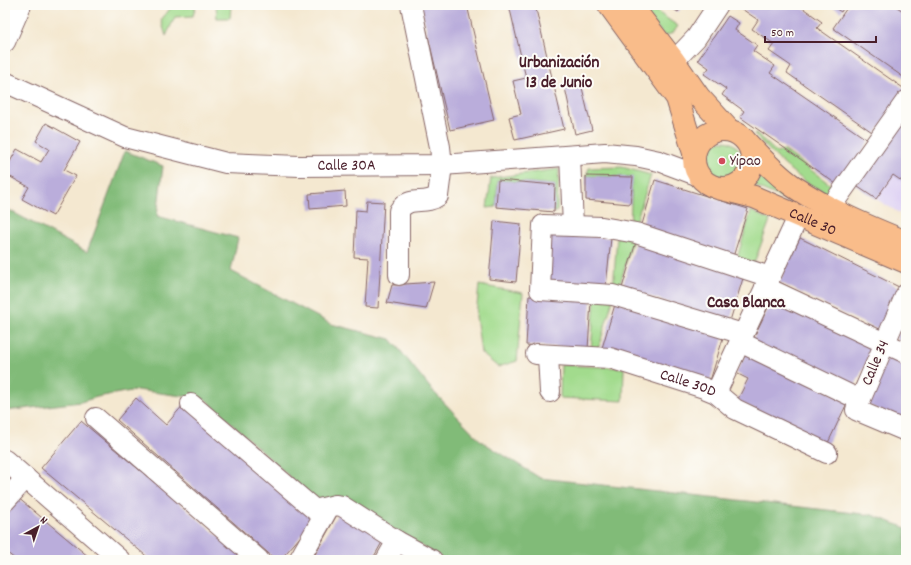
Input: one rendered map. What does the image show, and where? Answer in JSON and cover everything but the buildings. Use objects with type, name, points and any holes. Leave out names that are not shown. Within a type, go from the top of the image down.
[{"type":"main road","points":[[609,5],[677,98],[694,153],[695,165],[699,176],[707,184],[718,188],[729,188],[739,184],[746,177],[751,168],[753,157],[750,146],[744,139],[728,130],[699,97],[632,5]]},
{"type":"main road","points":[[694,153],[698,143],[707,135],[717,131],[728,130]]},
{"type":"main road","name":"Calle 30","points":[[750,146],[764,162],[792,185],[830,208],[906,242]]},
{"type":"main road","name":"Calle 30","points":[[718,188],[754,197],[906,262]]},
{"type":"street","points":[[5,42],[21,5]]},
{"type":"street","points":[[398,275],[399,211],[402,206],[409,202],[433,200],[438,196],[442,165],[440,147],[411,5]]},
{"type":"street","points":[[674,61],[696,38],[718,5]]},
{"type":"street","name":"Calle 30A","points":[[5,82],[125,137],[226,163],[299,166],[442,165],[605,154],[636,156],[659,161],[699,176]]},
{"type":"street","points":[[830,208],[906,101]]},
{"type":"street","points":[[570,156],[573,226]]},
{"type":"street","points":[[716,393],[799,215]]},
{"type":"street","points":[[906,353],[768,282],[636,233],[602,227],[543,225],[540,290],[613,295],[742,338],[906,431]]},
{"type":"street","name":"Calle 34","points":[[858,405],[906,294]]},
{"type":"street","name":"Calle 30D","points":[[550,392],[542,355],[610,358],[716,393],[734,409],[826,453]]},
{"type":"street","points":[[192,404],[315,510],[335,505],[342,506],[397,541],[432,560]]},
{"type":"street","points":[[96,418],[259,560]]},
{"type":"street","points":[[5,460],[108,556]]},
{"type":"street","points":[[5,501],[26,478]]},
{"type":"street","points":[[299,560],[329,507]]},
{"type":"street","points":[[386,560],[397,541]]},
{"type":"shaded area","points":[[906,156],[906,217],[876,199]]},
{"type":"green space","points":[[173,5],[196,5],[193,16],[175,17],[166,36],[161,20]]},
{"type":"green space","points":[[216,5],[231,5],[230,18],[217,18]]},
{"type":"green space","points":[[640,5],[647,5],[678,26],[673,33],[664,36]]},
{"type":"green space","points":[[756,133],[777,153],[784,150],[835,188],[828,193],[807,182],[788,168],[754,134]]},
{"type":"green space","points":[[719,141],[727,141],[737,146],[741,153],[741,167],[737,174],[727,179],[719,179],[709,174],[707,171],[704,164],[704,156],[709,146],[712,144]]},
{"type":"green space","points":[[125,151],[163,166],[157,216],[238,238],[231,271],[331,324],[391,339],[432,390],[481,441],[540,478],[872,515],[906,528],[906,560],[445,560],[339,498],[317,502],[205,399],[137,390],[97,397],[81,402],[5,411],[5,208],[87,252]]},
{"type":"green space","points":[[622,167],[651,175],[634,228],[630,228],[632,177],[586,176],[589,168]]},
{"type":"green space","points":[[559,169],[557,212],[554,212],[555,185],[498,180],[496,207],[487,208],[491,178]]},
{"type":"green space","points":[[762,172],[805,207],[754,186],[758,181],[760,173]]},
{"type":"green space","points":[[751,211],[770,220],[753,266],[737,258]]},
{"type":"green space","points":[[617,236],[633,239],[618,291],[613,290]]},
{"type":"green space","points":[[479,285],[523,293],[517,361],[498,367],[481,353],[476,316]]},
{"type":"green space","points":[[595,298],[613,299],[598,350],[591,350]]},
{"type":"green space","points":[[561,365],[624,368],[623,401],[560,398]]},
{"type":"place","name":"Yipao","points":[[722,161]]},
{"type":"district","name":"Urbanización 13 de Junio","points":[[559,74]]},
{"type":"district","name":"Casa Blanca","points":[[746,304]]}]
